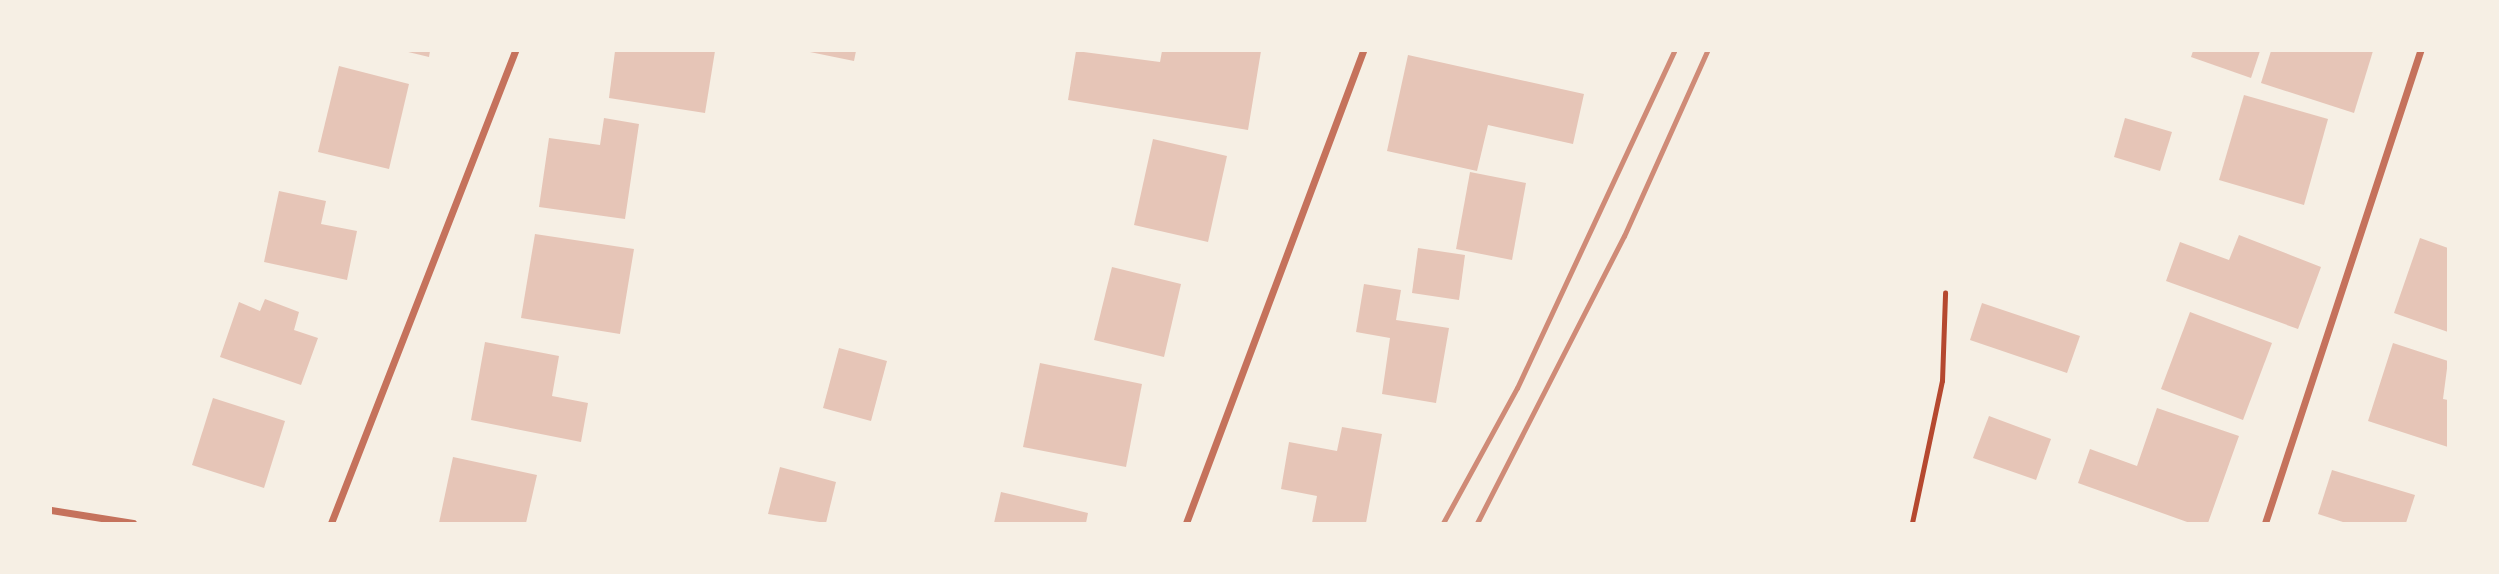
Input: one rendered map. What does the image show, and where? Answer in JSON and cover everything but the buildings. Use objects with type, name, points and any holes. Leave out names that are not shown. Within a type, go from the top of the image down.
[{"type":"street","points":[[331,523],[515,51]]},
{"type":"street","points":[[1186,523],[1363,51]]},
{"type":"street","points":[[2266,523],[2420,51]]},
{"type":"street","points":[[51,510],[133,523]]},
{"type":"path","points":[[1912,523],[1942,381],[1945,293]]},
{"type":"railway","points":[[1443,523],[1517,388],[1674,51]]},
{"type":"railway","points":[[1477,523],[1624,236],[1707,51]]}]
